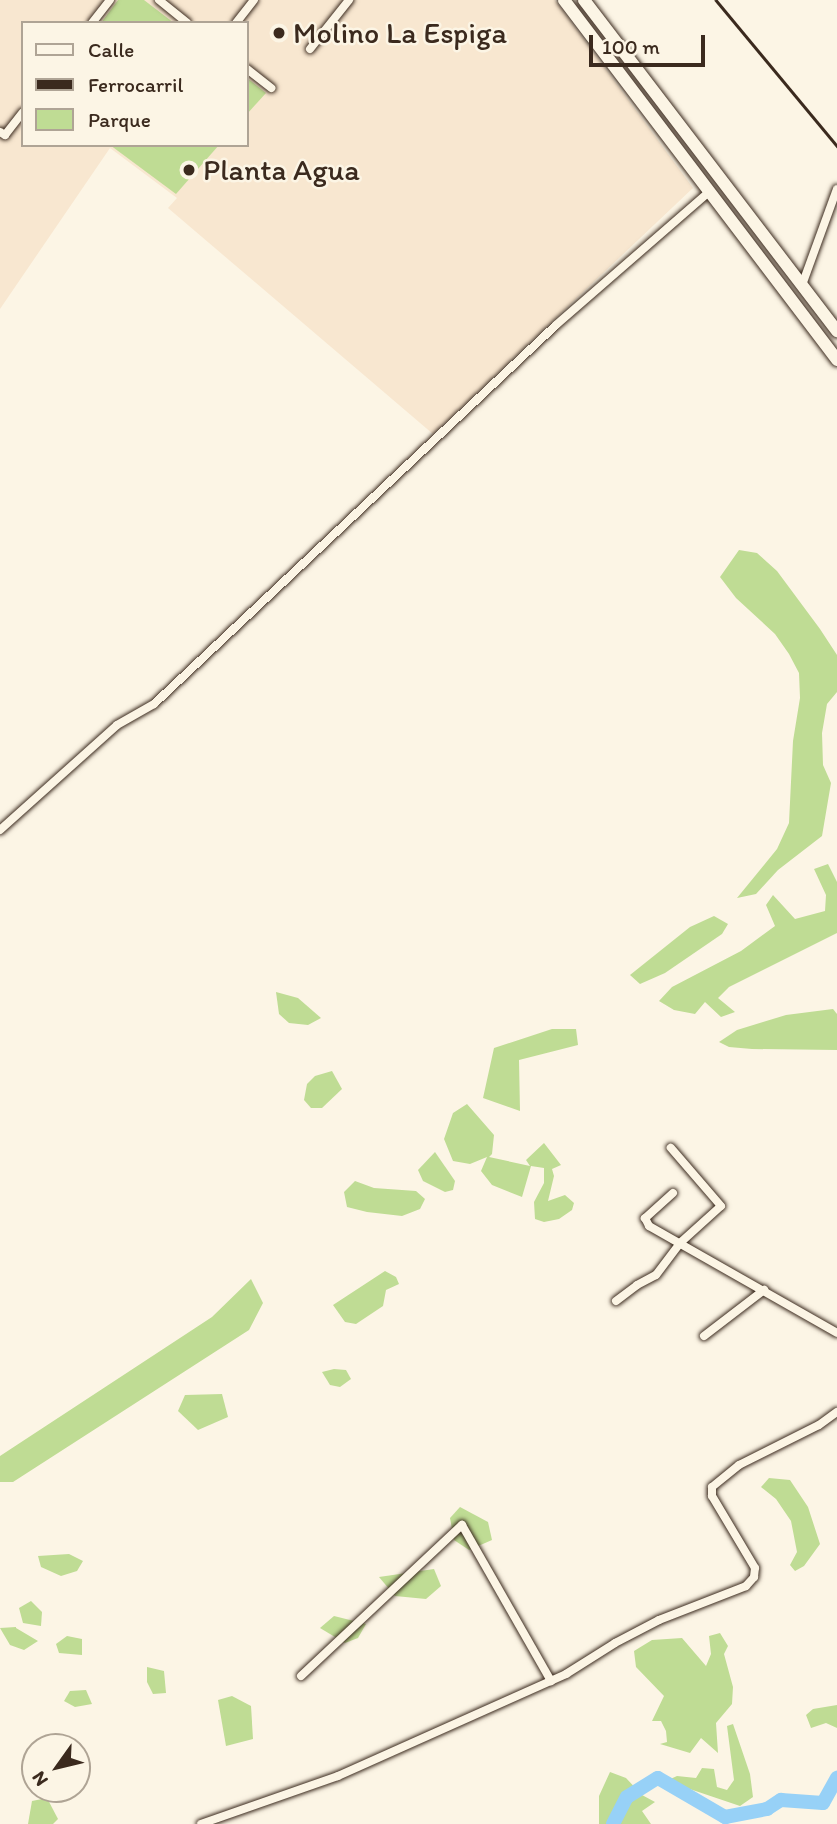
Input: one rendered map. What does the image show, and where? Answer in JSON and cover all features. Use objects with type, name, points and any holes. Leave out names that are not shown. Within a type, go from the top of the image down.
[{"type":"highway","points":[[564,0],[837,360]]},
{"type":"highway","points":[[584,0],[837,331]]},
{"type":"street","points":[[94,21],[110,0]]},
{"type":"street","points":[[159,0],[185,21]]},
{"type":"street","points":[[238,21],[254,0]]},
{"type":"street","points":[[310,49],[349,0]]},
{"type":"street","points":[[248,70],[271,88]]},
{"type":"street","points":[[2,133],[21,114]]},
{"type":"street","points":[[802,285],[837,189]]},
{"type":"street","points":[[0,830],[117,724],[154,704],[556,325],[709,191]]},
{"type":"street","points":[[616,1301],[637,1284],[656,1276],[680,1243],[721,1206],[671,1149]]},
{"type":"street","points":[[673,1193],[645,1218],[646,1222],[837,1332]]},
{"type":"street","points":[[704,1336],[764,1290]]},
{"type":"street","points":[[201,1824],[338,1776],[551,1681],[634,1633],[738,1590],[751,1581],[755,1568],[712,1496],[712,1487],[739,1465],[819,1425],[837,1412]]},
{"type":"street","points":[[301,1676],[462,1525],[551,1681]]},
{"type":"shaded area","points":[[0,0],[555,0],[693,188],[433,434],[168,208],[177,198],[110,148],[0,309]]},
{"type":"green space","points":[[118,0],[144,0],[171,21],[102,21]]},
{"type":"green space","points":[[248,79],[266,93],[248,113]]},
{"type":"green space","points":[[113,147],[217,147],[176,194]]},
{"type":"green space","points":[[739,550],[757,553],[777,571],[820,629],[837,655],[837,692],[827,704],[822,733],[823,765],[831,783],[822,836],[778,870],[756,894],[737,898],[777,849],[789,823],[793,741],[800,698],[799,673],[789,654],[775,634],[736,598],[720,577]]},
{"type":"green space","points":[[828,864],[837,882],[837,933],[729,987],[718,998],[735,1012],[721,1017],[705,1002],[695,1014],[674,1010],[659,1001],[672,987],[741,951],[775,926],[766,905],[773,895],[795,919],[825,911],[826,895],[814,869]]},
{"type":"green space","points":[[714,916],[728,924],[722,934],[665,973],[640,984],[630,975],[690,927]]},
{"type":"green space","points":[[276,992],[298,998],[321,1018],[308,1025],[289,1023],[279,1014]]},
{"type":"green space","points":[[833,1009],[837,1014],[837,1050],[752,1049],[729,1047],[719,1042],[737,1030],[786,1015]]},
{"type":"green space","points":[[552,1029],[576,1029],[578,1045],[519,1060],[520,1111],[483,1098],[494,1048]]},
{"type":"green space","points":[[332,1071],[342,1089],[322,1108],[311,1108],[304,1100],[307,1084],[315,1076]]},
{"type":"green space","points":[[467,1104],[494,1135],[492,1154],[489,1157],[530,1166],[526,1160],[544,1143],[561,1165],[552,1169],[554,1176],[548,1201],[565,1195],[574,1203],[572,1210],[559,1219],[544,1222],[535,1219],[534,1202],[544,1183],[544,1168],[531,1166],[522,1197],[492,1185],[481,1171],[487,1157],[470,1164],[453,1161],[444,1139],[453,1113]]},
{"type":"green space","points":[[435,1152],[455,1181],[453,1190],[445,1192],[423,1181],[418,1170]]},
{"type":"green space","points":[[355,1181],[374,1188],[416,1191],[425,1199],[420,1209],[402,1216],[347,1207],[344,1192]]},
{"type":"green space","points":[[385,1271],[396,1277],[399,1284],[386,1290],[383,1306],[356,1324],[345,1322],[333,1305]]},
{"type":"green space","points":[[251,1279],[263,1303],[249,1330],[13,1482],[0,1482],[0,1456],[212,1317]]},
{"type":"green space","points":[[346,1370],[351,1379],[340,1387],[330,1385],[322,1372]]},
{"type":"green space","points":[[222,1394],[228,1417],[198,1430],[178,1411],[185,1395]]},
{"type":"green space","points":[[769,1478],[790,1480],[808,1507],[820,1544],[804,1566],[795,1571],[790,1565],[797,1552],[791,1521],[776,1499],[761,1487]]},
{"type":"green space","points":[[460,1507],[488,1522],[492,1540],[469,1550],[454,1540],[450,1518]]},
{"type":"green space","points":[[69,1554],[83,1561],[77,1571],[61,1576],[41,1567],[38,1556]]},
{"type":"green space","points":[[434,1569],[441,1586],[426,1599],[395,1596],[379,1577]]},
{"type":"green space","points":[[31,1601],[42,1612],[41,1626],[23,1623],[19,1608]]},
{"type":"green space","points":[[334,1616],[366,1624],[358,1638],[345,1643],[320,1628]]},
{"type":"green space","points":[[16,1627],[38,1641],[24,1650],[10,1645],[0,1628]]},
{"type":"green space","points":[[720,1633],[728,1646],[724,1654],[733,1687],[732,1704],[716,1723],[718,1753],[701,1738],[690,1753],[660,1744],[667,1742],[666,1731],[661,1721],[652,1721],[664,1696],[636,1667],[634,1651],[652,1640],[682,1638],[706,1666],[711,1654],[709,1636]]},
{"type":"green space","points":[[67,1636],[82,1639],[82,1655],[59,1653],[56,1644]]},
{"type":"green space","points":[[147,1667],[164,1671],[166,1693],[153,1694],[147,1682]]},
{"type":"green space","points":[[86,1690],[92,1704],[75,1707],[64,1701],[70,1691]]},
{"type":"green space","points":[[232,1696],[251,1706],[253,1739],[226,1746],[218,1700]]},
{"type":"green space","points":[[837,1705],[837,1728],[826,1723],[811,1728],[806,1715],[813,1709]]},
{"type":"green space","points":[[733,1724],[750,1774],[753,1797],[740,1806],[666,1781],[677,1776],[696,1778],[702,1768],[714,1769],[717,1787],[727,1790],[734,1780],[727,1726]]},
{"type":"green space","points":[[610,1772],[626,1778],[642,1795],[655,1802],[642,1811],[651,1824],[599,1824],[599,1796]]},
{"type":"green space","points":[[32,1803],[50,1803],[58,1819],[53,1824],[28,1824]]},
{"type":"waterway","points":[[613,1824],[627,1797],[658,1778],[725,1817],[767,1809],[781,1800],[823,1803],[837,1778]]},
{"type":"railway","points":[[716,0],[837,146]]},
{"type":"place","name":"Molino La Espiga","points":[[279,33]]},
{"type":"place","name":"Planta Agua","points":[[189,170]]}]
